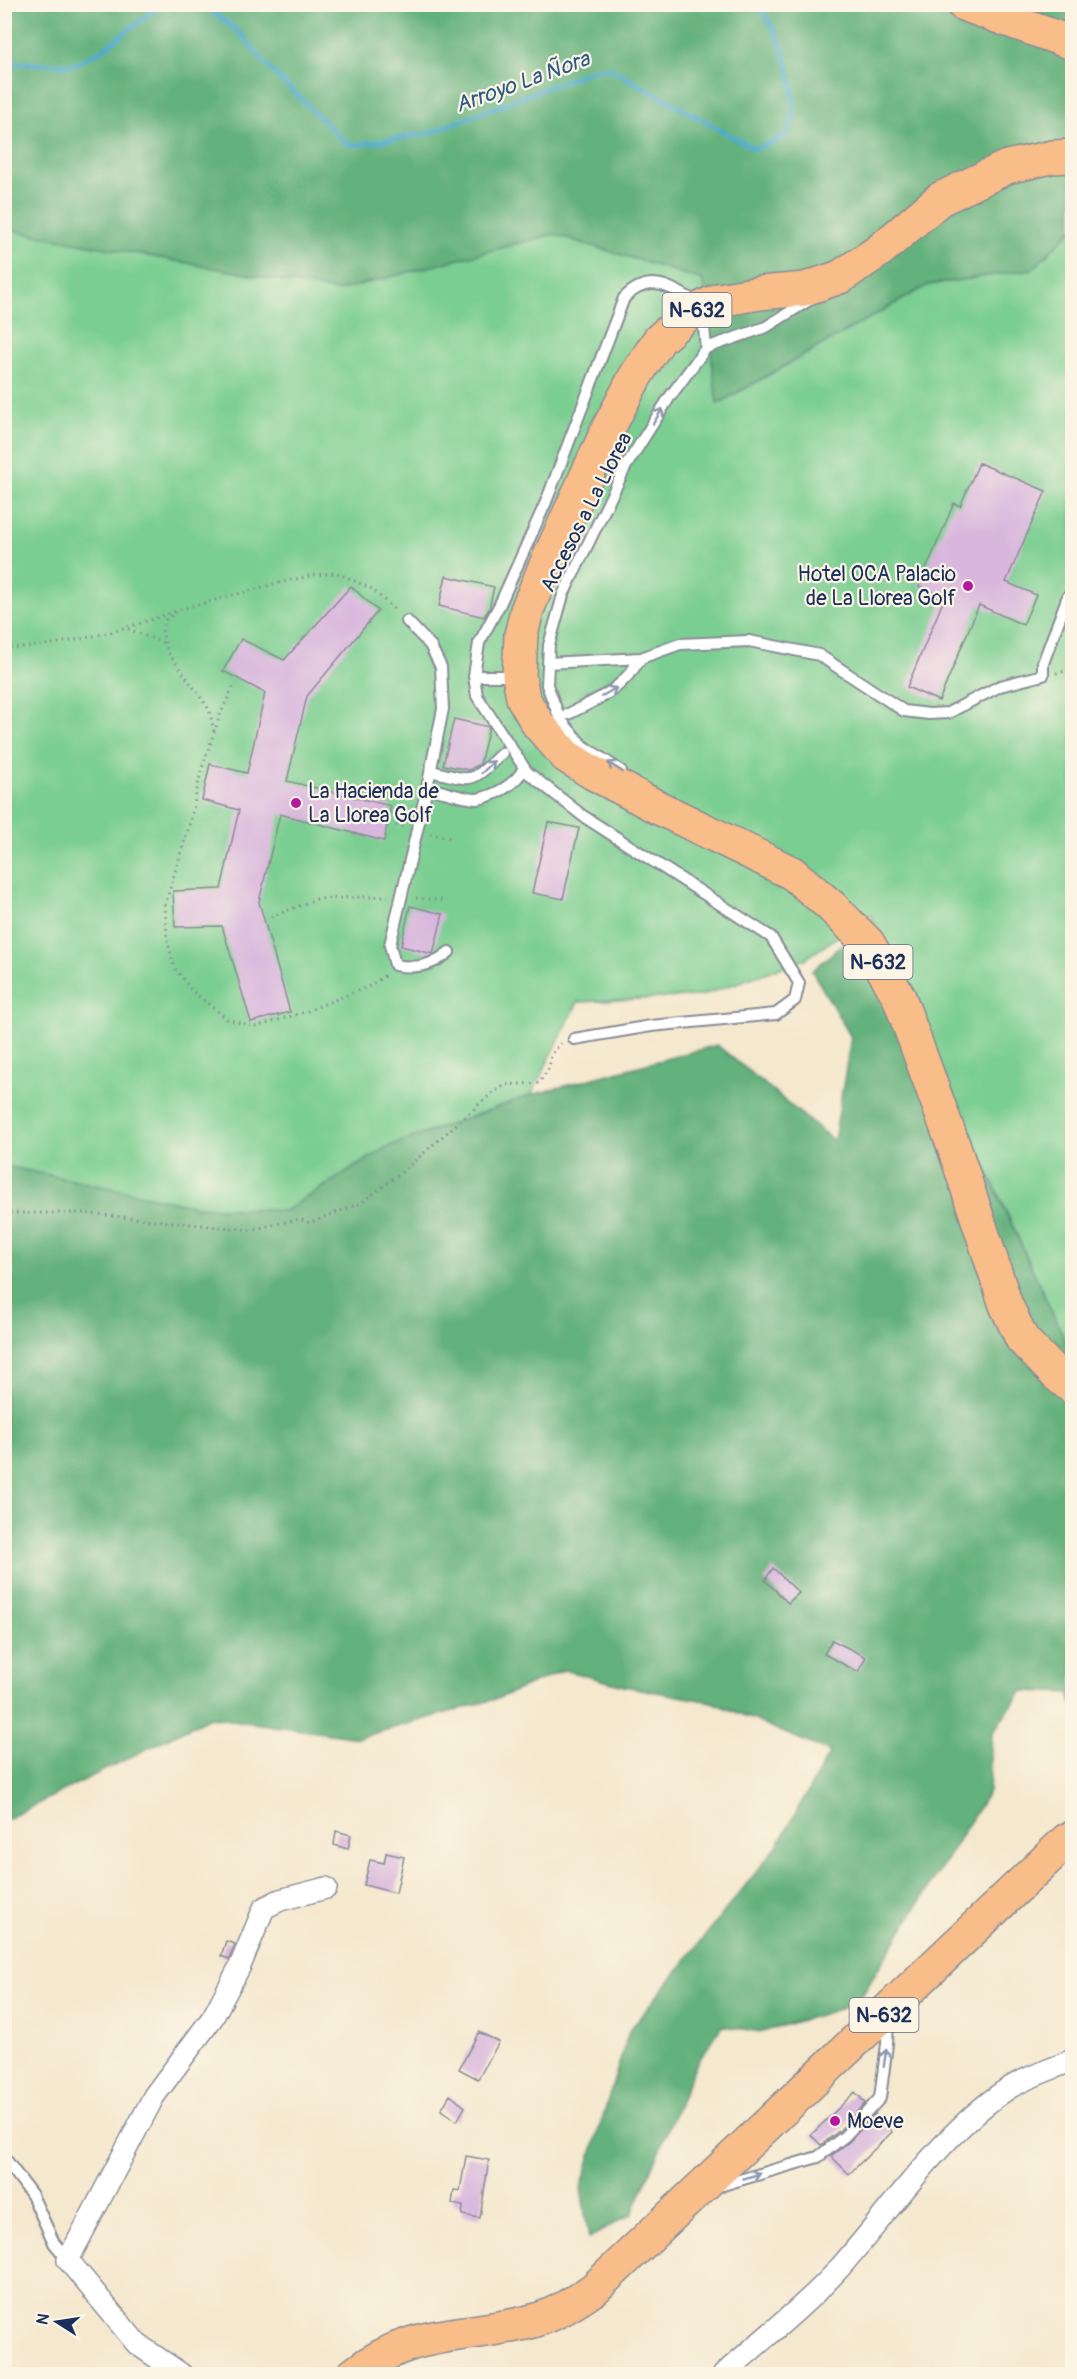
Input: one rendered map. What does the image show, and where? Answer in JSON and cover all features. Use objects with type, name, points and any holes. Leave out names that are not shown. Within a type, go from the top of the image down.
[{"type":"highway","points":[[963,4],[1072,43]]},
{"type":"highway","name":"N-632","points":[[1072,156],[1052,157],[1007,167],[940,199],[879,250],[840,277],[805,290],[760,293],[718,300],[687,315],[658,340],[635,377],[608,429],[527,610],[521,635],[519,676],[523,698],[550,739],[566,756],[657,807],[792,873],[831,906],[868,943],[900,997],[955,1150],[1006,1305],[1022,1339],[1072,1387]]},
{"type":"highway","name":"N-632","points":[[354,2374],[390,2351],[414,2341],[533,2321],[567,2307],[594,2289],[1067,1840],[1072,1838]]},
{"type":"street","points":[[181,2374],[137,2344],[68,2260],[154,2096],[213,2017],[240,1966],[264,1908],[280,1900],[326,1887]]},
{"type":"street","points":[[724,2374],[796,2313],[835,2272],[957,2130],[1007,2090],[1072,2060]]},
{"type":"lane","points":[[703,317],[706,348],[766,327],[813,297],[824,282]]},
{"type":"lane","points":[[574,1039],[651,1026],[776,1014],[795,1000],[799,983],[771,937],[583,816],[524,768],[477,696],[474,676],[479,643],[500,604],[546,502],[624,298],[633,288],[647,284],[666,285],[693,300]]},
{"type":"lane","name":"Accesos a La Llorea","points":[[657,807],[622,771],[582,745],[560,719],[548,685],[549,645],[563,595],[627,466],[669,398],[706,348]]},
{"type":"lane","points":[[548,663],[641,658],[680,644],[749,641],[819,655],[904,711],[948,714],[1000,686],[1043,675],[1043,663],[1068,596]]},
{"type":"lane","points":[[407,621],[430,645],[441,667],[442,709],[431,771],[390,945],[395,965],[408,968],[436,962],[449,952]]},
{"type":"lane","points":[[568,714],[617,688],[641,658]]},
{"type":"lane","points":[[474,676],[519,676]]},
{"type":"lane","points":[[431,771],[470,780],[477,777],[502,753]]},
{"type":"lane","points":[[427,788],[477,799],[511,785],[524,768]]},
{"type":"lane","points":[[696,2193],[818,2157],[845,2136],[880,2098],[887,2044],[888,2010]]},
{"type":"lane","points":[[4,2157],[32,2195],[54,2243],[68,2260]]},
{"type":"path","points":[[4,646],[18,649],[85,639],[178,610],[274,584],[313,575],[337,573],[372,589],[407,621]]},
{"type":"path","points":[[178,610],[166,621],[162,632],[168,652],[209,709],[214,732]]},
{"type":"path","points":[[126,628],[166,644]]},
{"type":"path","points":[[233,687],[201,771],[190,823],[165,905],[167,938],[174,967],[191,990],[227,1018],[255,1027],[305,1012],[369,986],[395,965]]},
{"type":"path","points":[[270,917],[317,899],[381,895],[446,901]]},
{"type":"path","points":[[4,1213],[83,1213],[250,1230],[299,1219],[310,1223],[361,1203],[402,1172],[490,1094],[505,1085],[539,1083],[549,1068],[551,1055],[559,1044],[574,1039]]},
{"type":"green space","points":[[4,5],[1072,5],[1072,229],[1033,269],[928,285],[717,404],[703,280],[554,234],[337,291],[5,229]]},
{"type":"green space","points":[[4,229],[337,291],[554,234],[703,280],[718,404],[928,285],[1033,269],[1072,229],[1072,1356],[871,914],[805,959],[700,996],[578,1002],[531,1095],[387,1147],[285,1211],[200,1207],[5,1166]]},
{"type":"green space","points":[[871,919],[1072,1356],[1072,1706],[1069,1693],[1022,1691],[992,1733],[989,1791],[856,2004],[762,2032],[722,2026],[695,2066],[632,2214],[589,2238],[581,2188],[629,2031],[777,1846],[830,1752],[712,1702],[624,1686],[564,1670],[499,1698],[358,1738],[210,1717],[5,1820],[5,1166],[200,1207],[285,1211],[387,1147],[531,1095],[717,1045],[834,1141],[851,1037],[812,971]]},
{"type":"building","points":[[979,463],[1046,491],[1006,582],[1036,595],[1023,625],[979,605],[939,701],[907,687],[945,597],[919,586],[954,503],[960,506]]},
{"type":"building","points":[[446,576],[494,587],[489,609],[484,617],[439,606]]},
{"type":"building","name":"La Hacienda de La Llorea Golf","points":[[351,586],[378,611],[307,696],[287,781],[391,806],[384,841],[280,814],[259,902],[290,1012],[251,1022],[222,926],[175,927],[173,891],[221,889],[239,810],[202,800],[210,764],[247,773],[265,693],[223,671],[241,639],[284,660]]},
{"type":"building","points":[[454,719],[489,727],[480,764],[469,770],[443,765]]},
{"type":"building","points":[[548,822],[579,828],[563,899],[532,893]]},
{"type":"building","points":[[410,906],[443,914],[433,954],[401,946]]},
{"type":"building","points":[[773,1568],[799,1593],[788,1603],[765,1580]]},
{"type":"building","points":[[832,1640],[866,1657],[858,1672],[824,1654]]},
{"type":"building","points":[[336,1831],[351,1835],[348,1849],[334,1845]]},
{"type":"building","points":[[386,1853],[404,1857],[396,1893],[364,1885],[370,1860],[384,1863]]},
{"type":"building","points":[[226,1941],[235,1944],[229,1959],[221,1956]]},
{"type":"building","points":[[479,2032],[499,2042],[478,2079],[459,2069]]},
{"type":"building","points":[[855,2092],[865,2103],[840,2130],[821,2145],[811,2135]]},
{"type":"building","points":[[450,2095],[465,2107],[457,2121],[441,2110]]},
{"type":"building","points":[[875,2114],[892,2132],[849,2174],[831,2156],[850,2141]]},
{"type":"building","points":[[466,2156],[489,2160],[480,2218],[462,2215],[463,2206],[452,2204],[454,2190],[460,2191]]},
{"type":"waterway","name":"Arroyo La Ñora","points":[[4,65],[19,63],[74,65],[102,50],[162,4]]},
{"type":"waterway","name":"Arroyo La Ñora","points":[[202,4],[240,33],[269,68],[347,144],[355,145],[426,134],[596,69],[609,68],[755,149],[785,135],[791,126],[794,100],[784,54],[773,28],[757,4]]},
{"type":"place","name":"Hotel OCA Palacio de La Llorea Golf","points":[[968,586]]},
{"type":"place","name":"La Hacienda de La Llorea Golf","points":[[296,803]]},
{"type":"place","name":"Moeve","points":[[835,2121]]}]
